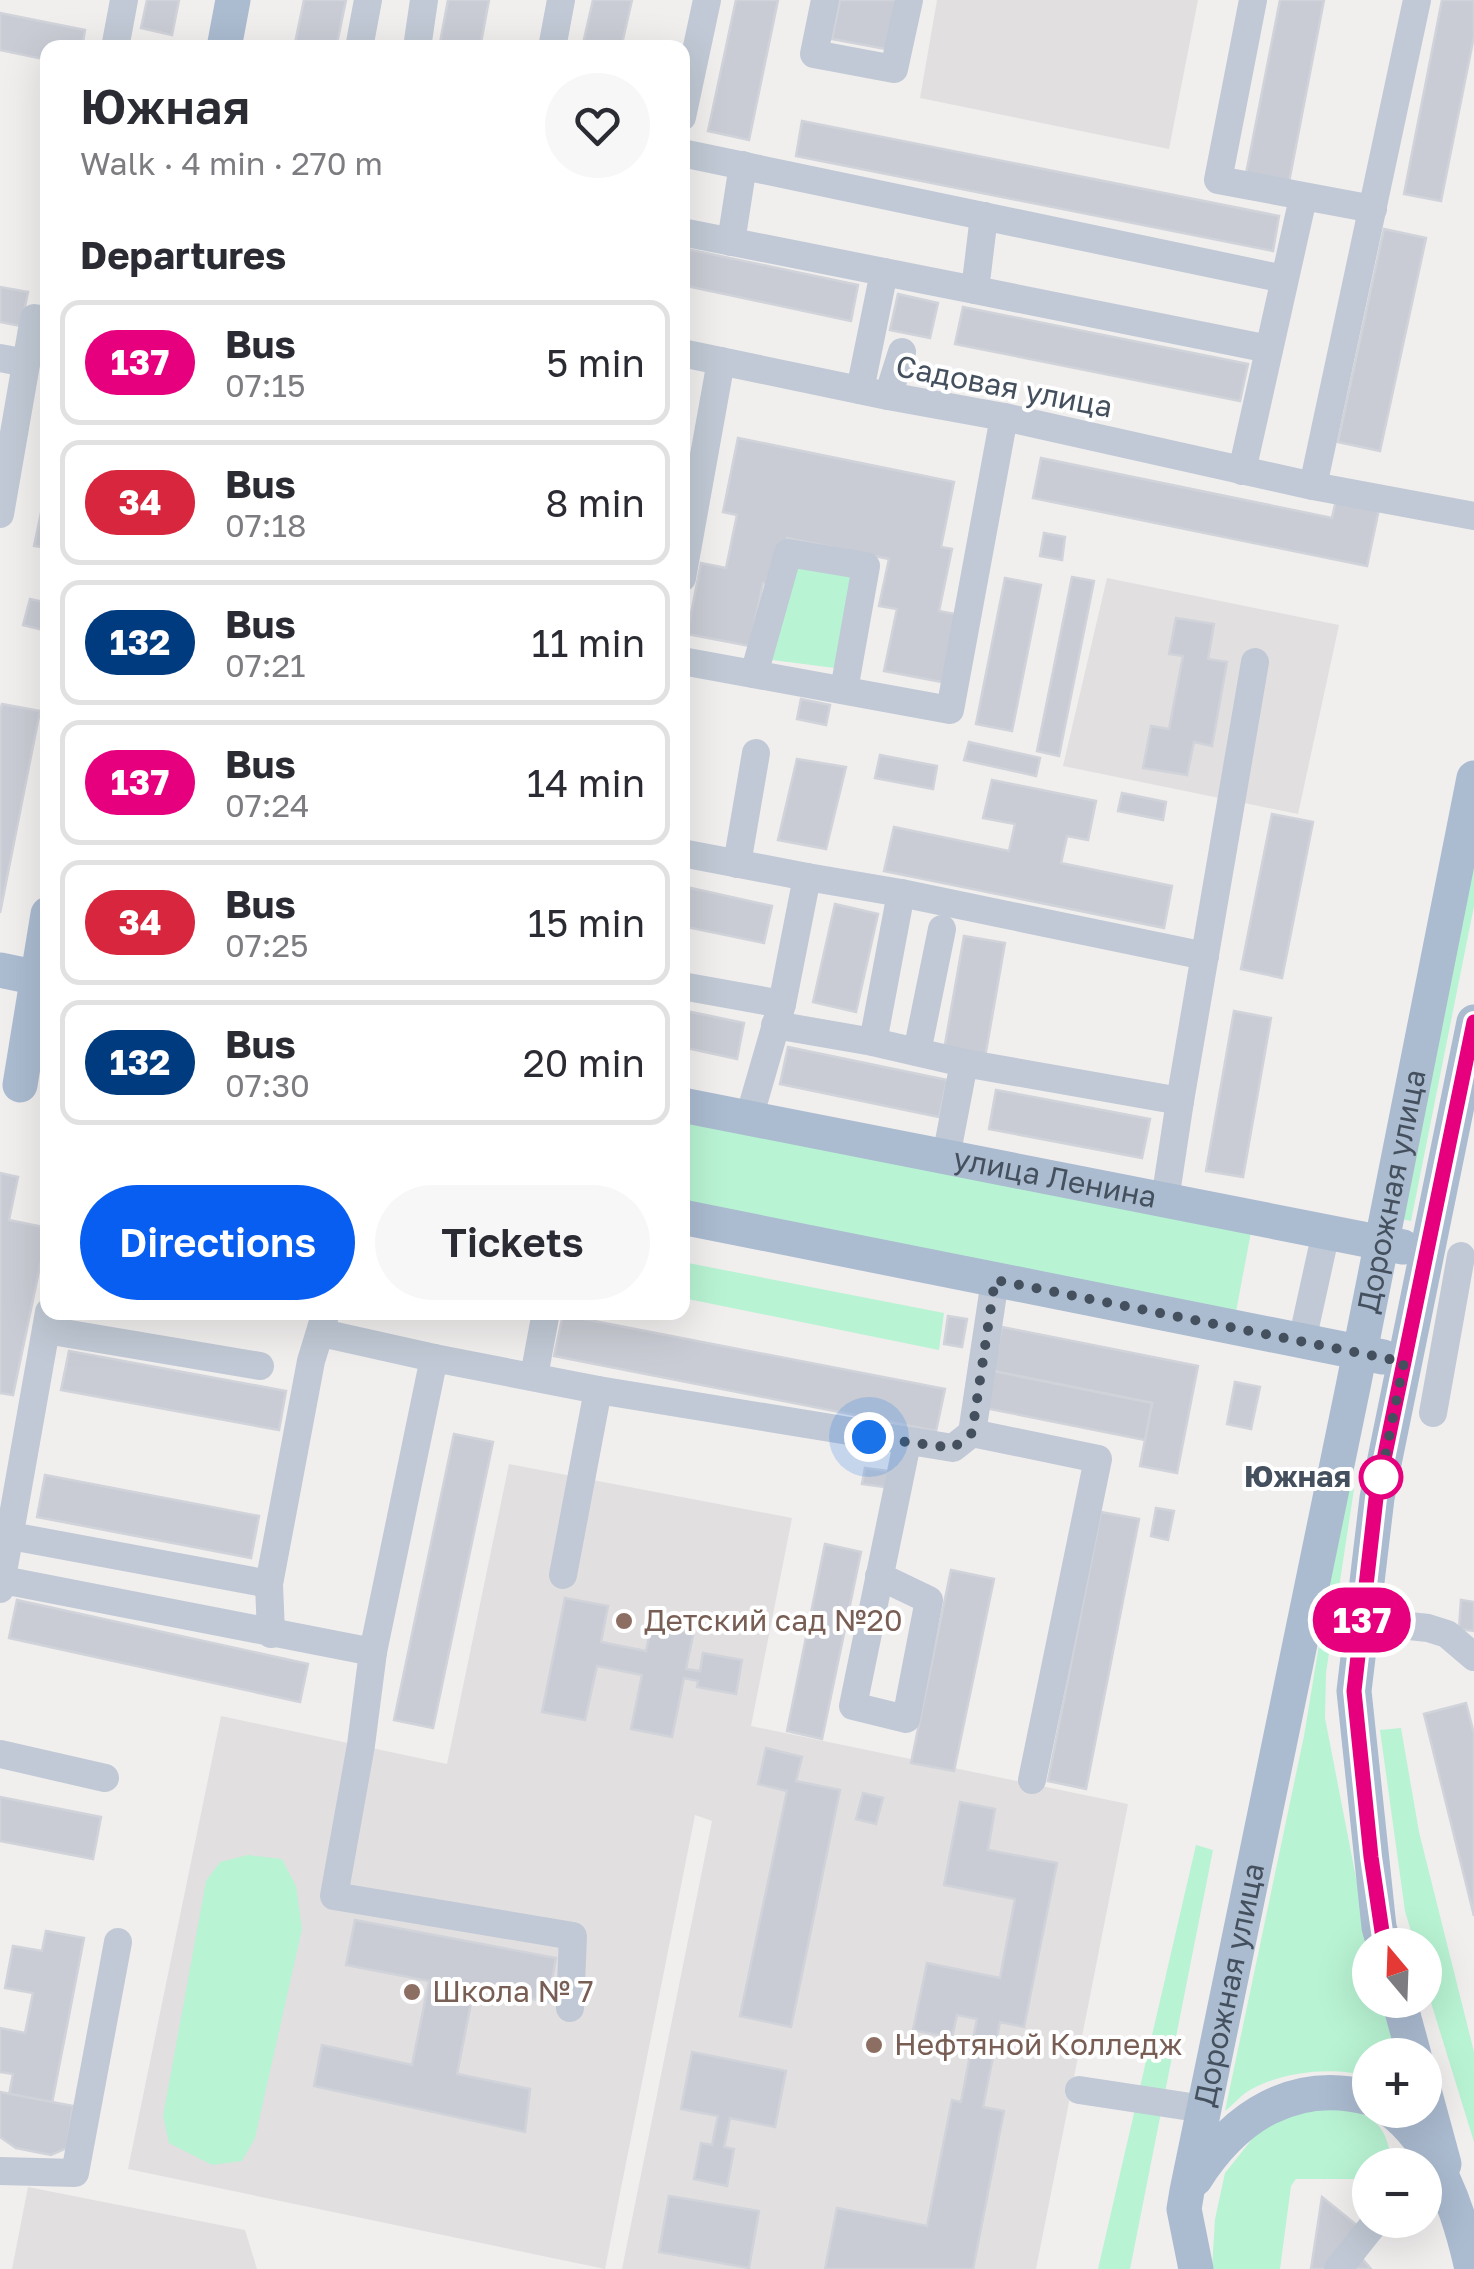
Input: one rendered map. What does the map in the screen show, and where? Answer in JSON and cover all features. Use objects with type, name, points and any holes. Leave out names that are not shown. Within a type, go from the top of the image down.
[{"type":"main road","points":[[226,40],[233,0]]},
{"type":"main road","name":"Дорожная улица","points":[[1170,2269],[1474,778]]},
{"type":"main road","points":[[0,970],[40,979]]},
{"type":"main road","points":[[23,1086],[40,990]]},
{"type":"main road","name":"Дорожная улица","points":[[1379,1928],[1354,1691],[1376,1498],[1404,1362],[1455,1255],[1474,1022]]},
{"type":"main road","name":"улица Ленина","points":[[690,1107],[1455,1255]]},
{"type":"main road","points":[[690,1220],[1404,1362]]},
{"type":"main road","points":[[1334,1479],[1345,1472],[1361,1470],[1371,1478],[1376,1498]]},
{"type":"main road","points":[[1196,2269],[1185,2200],[1223,2139],[1266,2108],[1320,2093],[1352,2093]]},
{"type":"main road","points":[[1435,2128],[1463,2220],[1472,2269]]},
{"type":"main road","points":[[1442,2188],[1463,2220]]},
{"type":"lane","points":[[116,40],[124,0]]},
{"type":"lane","points":[[360,40],[368,0]]},
{"type":"lane","points":[[417,40],[424,0]]},
{"type":"lane","points":[[554,40],[561,0]]},
{"type":"lane","points":[[690,80],[707,0]]},
{"type":"lane","points":[[826,0],[814,54],[894,69],[909,0]]},
{"type":"lane","points":[[1252,0],[1218,180],[1373,209]]},
{"type":"lane","points":[[1313,486],[1417,0]]},
{"type":"lane","points":[[690,155],[1284,280]]},
{"type":"lane","points":[[730,242],[743,165]]},
{"type":"lane","points":[[1242,471],[1303,198]]},
{"type":"lane","points":[[975,290],[984,216]]},
{"type":"lane","points":[[690,234],[1269,349]]},
{"type":"lane","points":[[874,393],[884,272]]},
{"type":"lane","points":[[0,514],[13,361],[34,318],[40,319]]},
{"type":"lane","points":[[874,393],[902,352]]},
{"type":"lane","name":"Садовая улица","points":[[690,355],[1004,417],[1313,486],[1474,516]]},
{"type":"lane","points":[[690,533],[721,361]]},
{"type":"lane","points":[[690,662],[950,710],[1004,417]]},
{"type":"lane","points":[[754,674],[788,553],[866,566],[844,690]]},
{"type":"lane","points":[[1164,1200],[1254,662]]},
{"type":"lane","points":[[737,864],[756,753]]},
{"type":"lane","points":[[690,854],[1205,956]]},
{"type":"lane","points":[[748,1118],[759,1091],[778,1014],[806,878]]},
{"type":"lane","points":[[874,1042],[900,893]]},
{"type":"lane","points":[[918,1052],[942,929]]},
{"type":"lane","points":[[690,988],[874,1042],[964,1063],[1180,1102]]},
{"type":"lane","points":[[946,1157],[964,1063]]},
{"type":"lane","points":[[1302,1341],[1326,1232]]},
{"type":"lane","points":[[1434,1413],[1455,1255]]},
{"type":"lane","points":[[270,1634],[269,1584],[312,1361],[324,1323],[434,1358],[908,1444],[953,1448],[972,1433],[995,1280]]},
{"type":"lane","points":[[534,1376],[544,1320]]},
{"type":"lane","points":[[260,1366],[47,1321],[28,1423],[10,1472],[11,1536],[2,1585],[373,1652]]},
{"type":"lane","points":[[434,1358],[373,1652],[334,1896],[573,1936],[570,2008]]},
{"type":"lane","points":[[563,1575],[598,1390]]},
{"type":"lane","points":[[0,1419],[28,1423]]},
{"type":"lane","points":[[972,1433],[1098,1459],[1032,1780]]},
{"type":"lane","points":[[880,1576],[929,1600],[906,1719],[852,1706],[908,1444]]},
{"type":"lane","points":[[11,1536],[269,1584]]},
{"type":"lane","points":[[1362,1620],[1447,1634],[1473,1661]]},
{"type":"lane","points":[[0,1754],[105,1778]]},
{"type":"lane","points":[[0,2171],[75,2173],[118,1942]]},
{"type":"lane","points":[[1079,2090],[1204,2109]]},
{"type":"lane","points":[[1338,2269],[1363,2238]]},
{"type":"shaded area","points":[[937,0],[1198,0],[1169,149],[920,98]]},
{"type":"shaded area","points":[[1107,578],[1339,625],[1298,814],[1063,766]]},
{"type":"shaded area","points":[[509,1464],[792,1518],[751,1726],[1128,1804],[1036,2269],[622,2269],[712,1821],[695,1815],[605,2269],[128,2169],[221,1716],[447,1764]]},
{"type":"shaded area","points":[[28,2187],[245,2230],[257,2269],[12,2269]]},
{"type":"green space","points":[[793,564],[856,574],[835,668],[772,660]]},
{"type":"green space","points":[[1474,857],[1474,906],[1411,1221],[1401,1219]]},
{"type":"green space","points":[[690,1123],[1251,1232],[1235,1317],[690,1204]]},
{"type":"green space","points":[[690,1263],[944,1313],[939,1350],[690,1299]]},
{"type":"green space","points":[[1350,1485],[1354,1489],[1326,1673],[1325,1718],[1366,1928],[1352,1928],[1352,2018],[1389,2018],[1395,2038],[1352,2038],[1352,2073],[1325,2071],[1278,2078],[1250,2090],[1225,2111],[1304,1736],[1345,1487]]},
{"type":"green space","points":[[1401,1728],[1419,1832],[1474,2052],[1474,2142],[1436,2018],[1442,2018],[1442,1928],[1410,1928],[1380,1730]]},
{"type":"green space","points":[[1196,1845],[1213,1850],[1130,2269],[1098,2269]]},
{"type":"green space","points":[[248,1855],[282,1859],[296,1886],[302,1929],[255,2138],[242,2161],[212,2165],[169,2143],[163,2116],[206,1881],[220,1862]]},
{"type":"green space","points":[[1333,2104],[1352,2110],[1352,2128],[1380,2128],[1389,2148],[1352,2148],[1352,2179],[1296,2179],[1291,2186],[1280,2269],[1212,2269],[1215,2219],[1225,2173],[1257,2133],[1292,2111]]},
{"type":"building","points":[[147,0],[179,0],[172,35],[141,28]]},
{"type":"building","points":[[304,0],[346,0],[338,40],[296,40]]},
{"type":"building","points":[[448,0],[489,0],[482,40],[440,40]]},
{"type":"building","points":[[593,0],[632,0],[623,40],[584,40]]},
{"type":"building","points":[[736,0],[778,0],[749,140],[708,131]]},
{"type":"building","points":[[840,0],[896,0],[886,49],[832,39]]},
{"type":"building","points":[[1280,0],[1324,0],[1289,182],[1246,174]]},
{"type":"building","points":[[1442,0],[1474,0],[1474,36],[1441,201],[1404,194]]},
{"type":"building","points":[[0,13],[85,30],[83,40],[40,40],[40,58],[0,50]]},
{"type":"building","points":[[802,121],[1279,216],[1273,251],[796,156]]},
{"type":"building","points":[[1384,229],[1426,238],[1380,451],[1338,442]]},
{"type":"building","points":[[690,250],[858,285],[851,321],[690,287]]},
{"type":"building","points":[[0,287],[28,292],[21,326],[0,322]]},
{"type":"building","points":[[898,294],[938,303],[930,338],[890,330]]},
{"type":"building","points":[[963,307],[1248,364],[1240,401],[955,344]]},
{"type":"building","points":[[738,438],[954,482],[941,547],[952,549],[939,611],[960,615],[947,683],[884,671],[897,609],[879,606],[889,559],[787,538],[777,585],[763,583],[750,646],[690,635],[701,563],[726,568],[737,515],[723,512]]},
{"type":"building","points":[[1041,458],[1332,518],[1336,500],[1379,509],[1367,566],[1033,498]]},
{"type":"building","points":[[40,518],[40,547],[34,546]]},
{"type":"building","points":[[1044,533],[1065,537],[1062,560],[1040,556]]},
{"type":"building","points":[[1072,577],[1094,581],[1059,756],[1037,751]]},
{"type":"building","points":[[1005,578],[1041,585],[1012,731],[976,724]]},
{"type":"building","points":[[30,599],[40,601],[40,629],[23,625]]},
{"type":"building","points":[[1176,618],[1214,624],[1208,659],[1227,662],[1212,746],[1194,742],[1187,775],[1143,768],[1151,726],[1169,729],[1183,656],[1169,654]]},
{"type":"building","points":[[801,699],[830,705],[826,725],[797,719]]},
{"type":"building","points":[[2,704],[40,711],[0,913],[0,712]]},
{"type":"building","points":[[969,742],[1040,758],[1036,776],[964,760]]},
{"type":"building","points":[[880,755],[937,766],[933,789],[875,778]]},
{"type":"building","points":[[797,759],[846,767],[826,849],[778,840]]},
{"type":"building","points":[[992,780],[1096,801],[1088,840],[1067,836],[1061,863],[1172,886],[1164,928],[884,871],[894,827],[1009,851],[1015,824],[983,818]]},
{"type":"building","points":[[1122,793],[1166,802],[1163,820],[1118,811]]},
{"type":"building","points":[[1272,814],[1313,822],[1282,978],[1241,969]]},
{"type":"building","points":[[690,888],[772,906],[764,943],[690,928]]},
{"type":"building","points":[[835,904],[878,914],[856,1012],[813,1002]]},
{"type":"building","points":[[964,936],[1005,943],[985,1057],[944,1050]]},
{"type":"building","points":[[1234,1011],[1271,1018],[1243,1177],[1206,1171]]},
{"type":"building","points":[[690,1012],[744,1023],[737,1059],[690,1049]]},
{"type":"building","points":[[788,1047],[947,1080],[939,1117],[780,1084]]},
{"type":"building","points":[[996,1090],[1150,1119],[1142,1158],[989,1129]]},
{"type":"building","points":[[0,1173],[18,1177],[9,1220],[40,1226],[40,1266],[13,1395],[0,1393]]},
{"type":"building","points":[[948,1316],[967,1319],[962,1347],[944,1344]]},
{"type":"building","points":[[562,1320],[589,1320],[945,1389],[936,1431],[554,1356]]},
{"type":"building","points":[[1002,1327],[1198,1366],[1177,1473],[1140,1466],[1152,1403],[993,1371]]},
{"type":"building","points":[[69,1351],[286,1391],[279,1430],[61,1390]]},
{"type":"building","points":[[993,1371],[1152,1403],[1145,1440],[985,1408]]},
{"type":"building","points":[[1235,1382],[1260,1387],[1251,1429],[1227,1424]]},
{"type":"building","points":[[454,1434],[493,1442],[433,1728],[394,1720]]},
{"type":"building","points":[[865,1468],[888,1471],[885,1487],[862,1484]]},
{"type":"building","points":[[45,1475],[259,1516],[251,1558],[37,1517]]},
{"type":"building","points":[[1156,1508],[1174,1511],[1168,1540],[1151,1536]]},
{"type":"building","points":[[1101,1512],[1139,1519],[1086,1789],[1048,1781]]},
{"type":"building","points":[[825,1544],[861,1552],[822,1739],[787,1731]]},
{"type":"building","points":[[951,1570],[994,1579],[954,1771],[911,1763]]},
{"type":"building","points":[[565,1598],[608,1606],[601,1642],[646,1651],[653,1618],[695,1626],[686,1669],[700,1671],[703,1653],[742,1660],[736,1694],[697,1687],[698,1681],[684,1678],[672,1737],[631,1729],[642,1675],[597,1666],[585,1720],[542,1712]]},
{"type":"building","points":[[17,1600],[308,1664],[300,1702],[9,1638]]},
{"type":"building","points":[[1461,1600],[1474,1602],[1474,1631],[1459,1629]]},
{"type":"building","points":[[1466,1703],[1474,1734],[1474,1916],[1424,1714]]},
{"type":"building","points":[[766,1748],[802,1757],[796,1781],[840,1790],[791,2027],[740,2016],[787,1791],[758,1784]]},
{"type":"building","points":[[863,1793],[883,1798],[876,1824],[856,1819]]},
{"type":"building","points":[[0,1797],[101,1817],[93,1859],[0,1841]]},
{"type":"building","points":[[960,1802],[995,1809],[988,1850],[1057,1863],[1024,2027],[1000,2022],[983,2107],[1004,2111],[973,2269],[825,2269],[837,2208],[927,2226],[952,2100],[961,2102],[977,2019],[957,2015],[952,2038],[913,2030],[927,1963],[1000,1978],[1015,1899],[944,1885]]},
{"type":"building","points":[[355,1920],[556,1958],[548,2002],[474,1988],[457,2074],[530,2089],[525,2132],[314,2086],[322,2045],[412,2065],[429,1981],[346,1965]]},
{"type":"building","points":[[46,1931],[84,1938],[52,2103],[9,2095],[13,2074],[0,2072],[0,2028],[25,2033],[33,1993],[5,1988],[13,1946],[42,1951]]},
{"type":"building","points":[[692,2052],[786,2071],[775,2127],[730,2118],[724,2147],[734,2149],[727,2186],[694,2179],[701,2143],[712,2145],[718,2116],[681,2109]]},
{"type":"building","points":[[0,2092],[73,2106],[67,2148],[51,2155],[16,2148],[0,2137]]},
{"type":"building","points":[[669,2196],[759,2211],[749,2268],[659,2252]]},
{"type":"building","points":[[1322,2197],[1352,2221],[1352,2238],[1355,2238],[1352,2247],[1371,2269],[1311,2269]]},
{"type":"bus line","name":"137","points":[[1379,1928],[1354,1691],[1376,1498],[1474,1022]]},
{"type":"place","name":"Южная","points":[[1381,1477]]},
{"type":"place","name":"Детский сад №20","points":[[624,1621]]},
{"type":"place","name":"Школа № 7","points":[[412,1992]]},
{"type":"place","name":"Нефтяной Колледж","points":[[874,2045]]},
{"type":"route","points":[[869,1437],[953,1448],[972,1433],[995,1280],[1404,1362],[1381,1477]]}]
